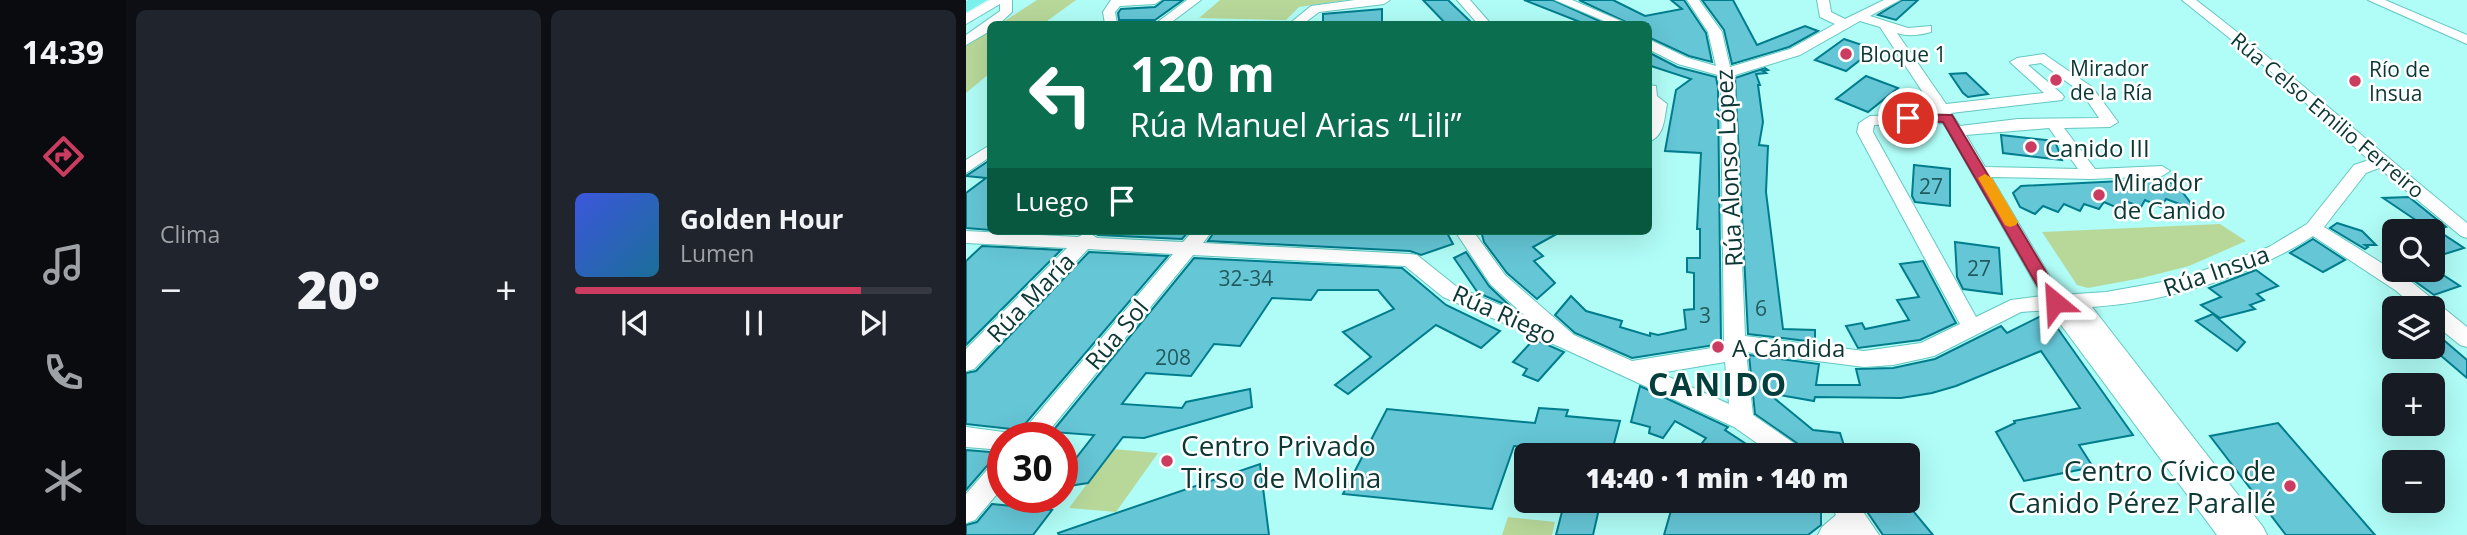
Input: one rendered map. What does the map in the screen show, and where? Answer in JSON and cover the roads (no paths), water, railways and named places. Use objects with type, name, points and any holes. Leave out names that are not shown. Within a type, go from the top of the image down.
[{"type":"main road","points":[[966,8],[993,1]]},
{"type":"street","points":[[1300,21],[1314,9],[1384,0]]},
{"type":"street","points":[[1463,0],[1482,21]]},
{"type":"street","points":[[1561,0],[1614,21]]},
{"type":"street","name":"Rúa Alonso López","points":[[1693,0],[1714,32],[1726,73],[1735,348],[1742,420]]},
{"type":"street","points":[[1823,0],[1825,14],[1845,24]]},
{"type":"street","points":[[1652,45],[1683,61],[1726,73],[1795,52],[1859,16],[1894,0]]},
{"type":"street","name":"Rúa Celso Emilio Ferreiro","points":[[2188,0],[2273,66],[2381,162],[2467,232]]},
{"type":"street","points":[[2374,0],[2467,40]]},
{"type":"street","points":[[966,20],[993,1],[1006,12],[996,21]]},
{"type":"street","points":[[1110,21],[1109,12],[1116,1],[1199,1]]},
{"type":"street","points":[[1166,21],[1199,1]]},
{"type":"street","points":[[1184,21],[1199,1]]},
{"type":"street","points":[[1859,16],[1907,32],[1926,29]]},
{"type":"street","points":[[1886,26],[2066,302],[2232,535]]},
{"type":"street","points":[[966,41],[987,28]]},
{"type":"street","points":[[1948,119],[2015,99],[2057,97],[2017,62],[2044,58],[2087,90],[2110,122],[2018,124],[1948,119],[1870,121],[1865,125],[1865,132],[1972,328]]},
{"type":"street","points":[[1652,99],[1659,104],[1652,133]]},
{"type":"street","points":[[2006,102],[2018,124]]},
{"type":"street","points":[[2053,123],[2090,174]]},
{"type":"street","points":[[966,168],[987,152]]},
{"type":"street","name":"Rúa Insua","points":[[1629,370],[1735,348],[1864,359],[1883,358],[1926,350],[2018,305],[2066,302],[2182,285],[2276,251],[2312,228],[2360,169],[2381,162]]},
{"type":"street","points":[[1981,172],[2090,174],[2162,171]]},
{"type":"street","points":[[2312,228],[2415,296]]},
{"type":"street","name":"Rúa Sol","points":[[1043,422],[1200,235]]},
{"type":"street","points":[[1467,235],[1498,280],[1567,341],[1742,420],[1776,443]]},
{"type":"street","points":[[966,251],[974,238],[1088,237],[1188,249]]},
{"type":"street","name":"Rúa María","points":[[966,363],[1088,237]]},
{"type":"street","name":"Rúa Riego","points":[[1188,249],[1410,260],[1450,292],[1567,341]]},
{"type":"street","points":[[2066,302],[2254,535]]},
{"type":"street","points":[[2445,321],[2467,339]]},
{"type":"street","points":[[966,437],[987,439]]},
{"type":"street","points":[[966,512],[987,488]]},
{"type":"street","points":[[1831,535],[1853,518]]},
{"type":"place","name":"Bloque 1","points":[[1846,54]]},
{"type":"place","name":"Mirador de la Ría","points":[[2056,80]]},
{"type":"place","name":"Río de Insua","points":[[2355,81]]},
{"type":"place","name":"Canido III","points":[[2031,147]]},
{"type":"place","name":"Mirador de Canido","points":[[2099,195]]},
{"type":"place","name":"A Cándida","points":[[1718,347]]},
{"type":"place","name":"Centro Privado Tirso de Molina","points":[[1167,461]]},
{"type":"place","name":"Centro Cívico de Canido Pérez Parallé","points":[[2290,486]]},
{"type":"district","name":"CANIDO","points":[[1718,383]]}]
